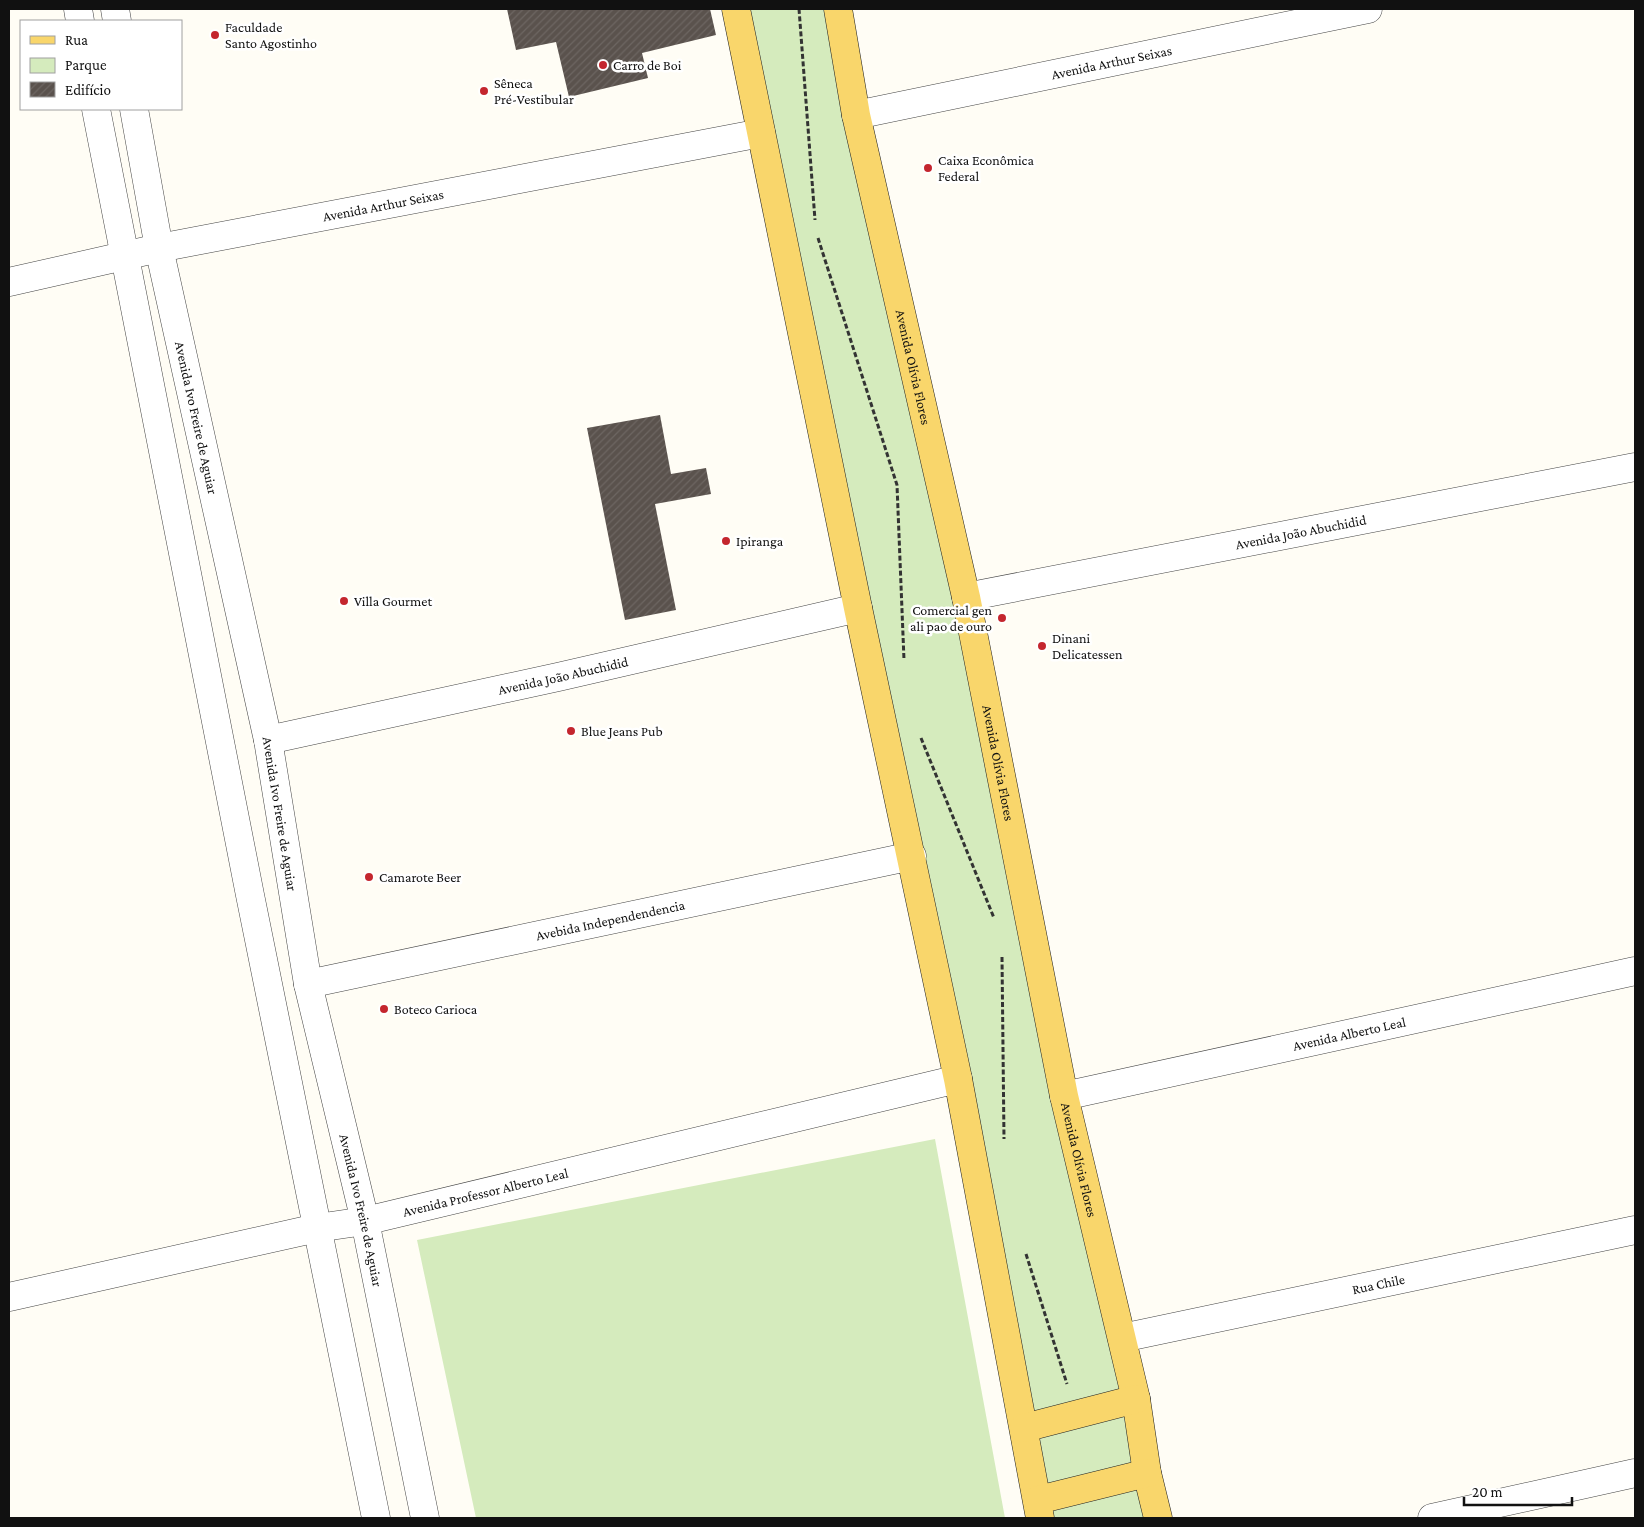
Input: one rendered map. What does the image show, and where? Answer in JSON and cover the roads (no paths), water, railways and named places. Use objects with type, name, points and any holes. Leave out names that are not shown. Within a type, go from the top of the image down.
[{"type":"main road","points":[[736,9],[858,608],[958,1079],[1039,1509],[1147,1473]]},
{"type":"main road","name":"Avenida Olívia Flores","points":[[838,9],[856,115],[966,597],[1064,1096],[1136,1399],[1147,1473],[1158,1518]]},
{"type":"main road","points":[[1024,1428],[1136,1399]]},
{"type":"street","name":"Avenida Arthur Seixas","points":[[856,115],[1368,9]]},
{"type":"street","points":[[96,110],[376,1518]]},
{"type":"street","name":"Avenida Ivo Freire de Aguiar","points":[[134,110],[159,248],[268,740],[308,984],[365,1221],[425,1518]]},
{"type":"street","name":"Avenida Arthur Seixas","points":[[9,282],[159,248],[760,133]]},
{"type":"street","name":"Avenida João Abuchidid","points":[[966,597],[1635,467]]},
{"type":"street","name":"Avenida João Abuchidid","points":[[268,740],[558,677],[858,608]]},
{"type":"street","name":"Avebida Independendencia","points":[[308,984],[912,856]]},
{"type":"street","name":"Avenida Alberto Leal","points":[[1064,1096],[1635,971]]},
{"type":"street","name":"Avenida Professor Alberto Leal","points":[[9,1297],[317,1228],[365,1221],[958,1079]]},
{"type":"street","name":"Rua Chile","points":[[1122,1338],[1635,1230]]},
{"type":"street","points":[[1432,1518],[1635,1474]]},
{"type":"place","name":"Faculdade Santo Agostinho","points":[[215,35]]},
{"type":"place","name":"Carro de Boi","points":[[603,65]]},
{"type":"place","name":"Sêneca Pré-Vestibular","points":[[484,91]]},
{"type":"place","name":"Caixa Econômica Federal","points":[[928,168]]},
{"type":"place","name":"Ipiranga","points":[[726,541]]},
{"type":"place","name":"Villa Gourmet","points":[[344,601]]},
{"type":"place","name":"Comercial gen ali pao de ouro","points":[[1002,618]]},
{"type":"place","name":"Dinani Delicatessen","points":[[1042,646]]},
{"type":"place","name":"Blue Jeans Pub","points":[[571,731]]},
{"type":"place","name":"Camarote Beer","points":[[369,877]]},
{"type":"place","name":"Boteco Carioca","points":[[384,1009]]}]
